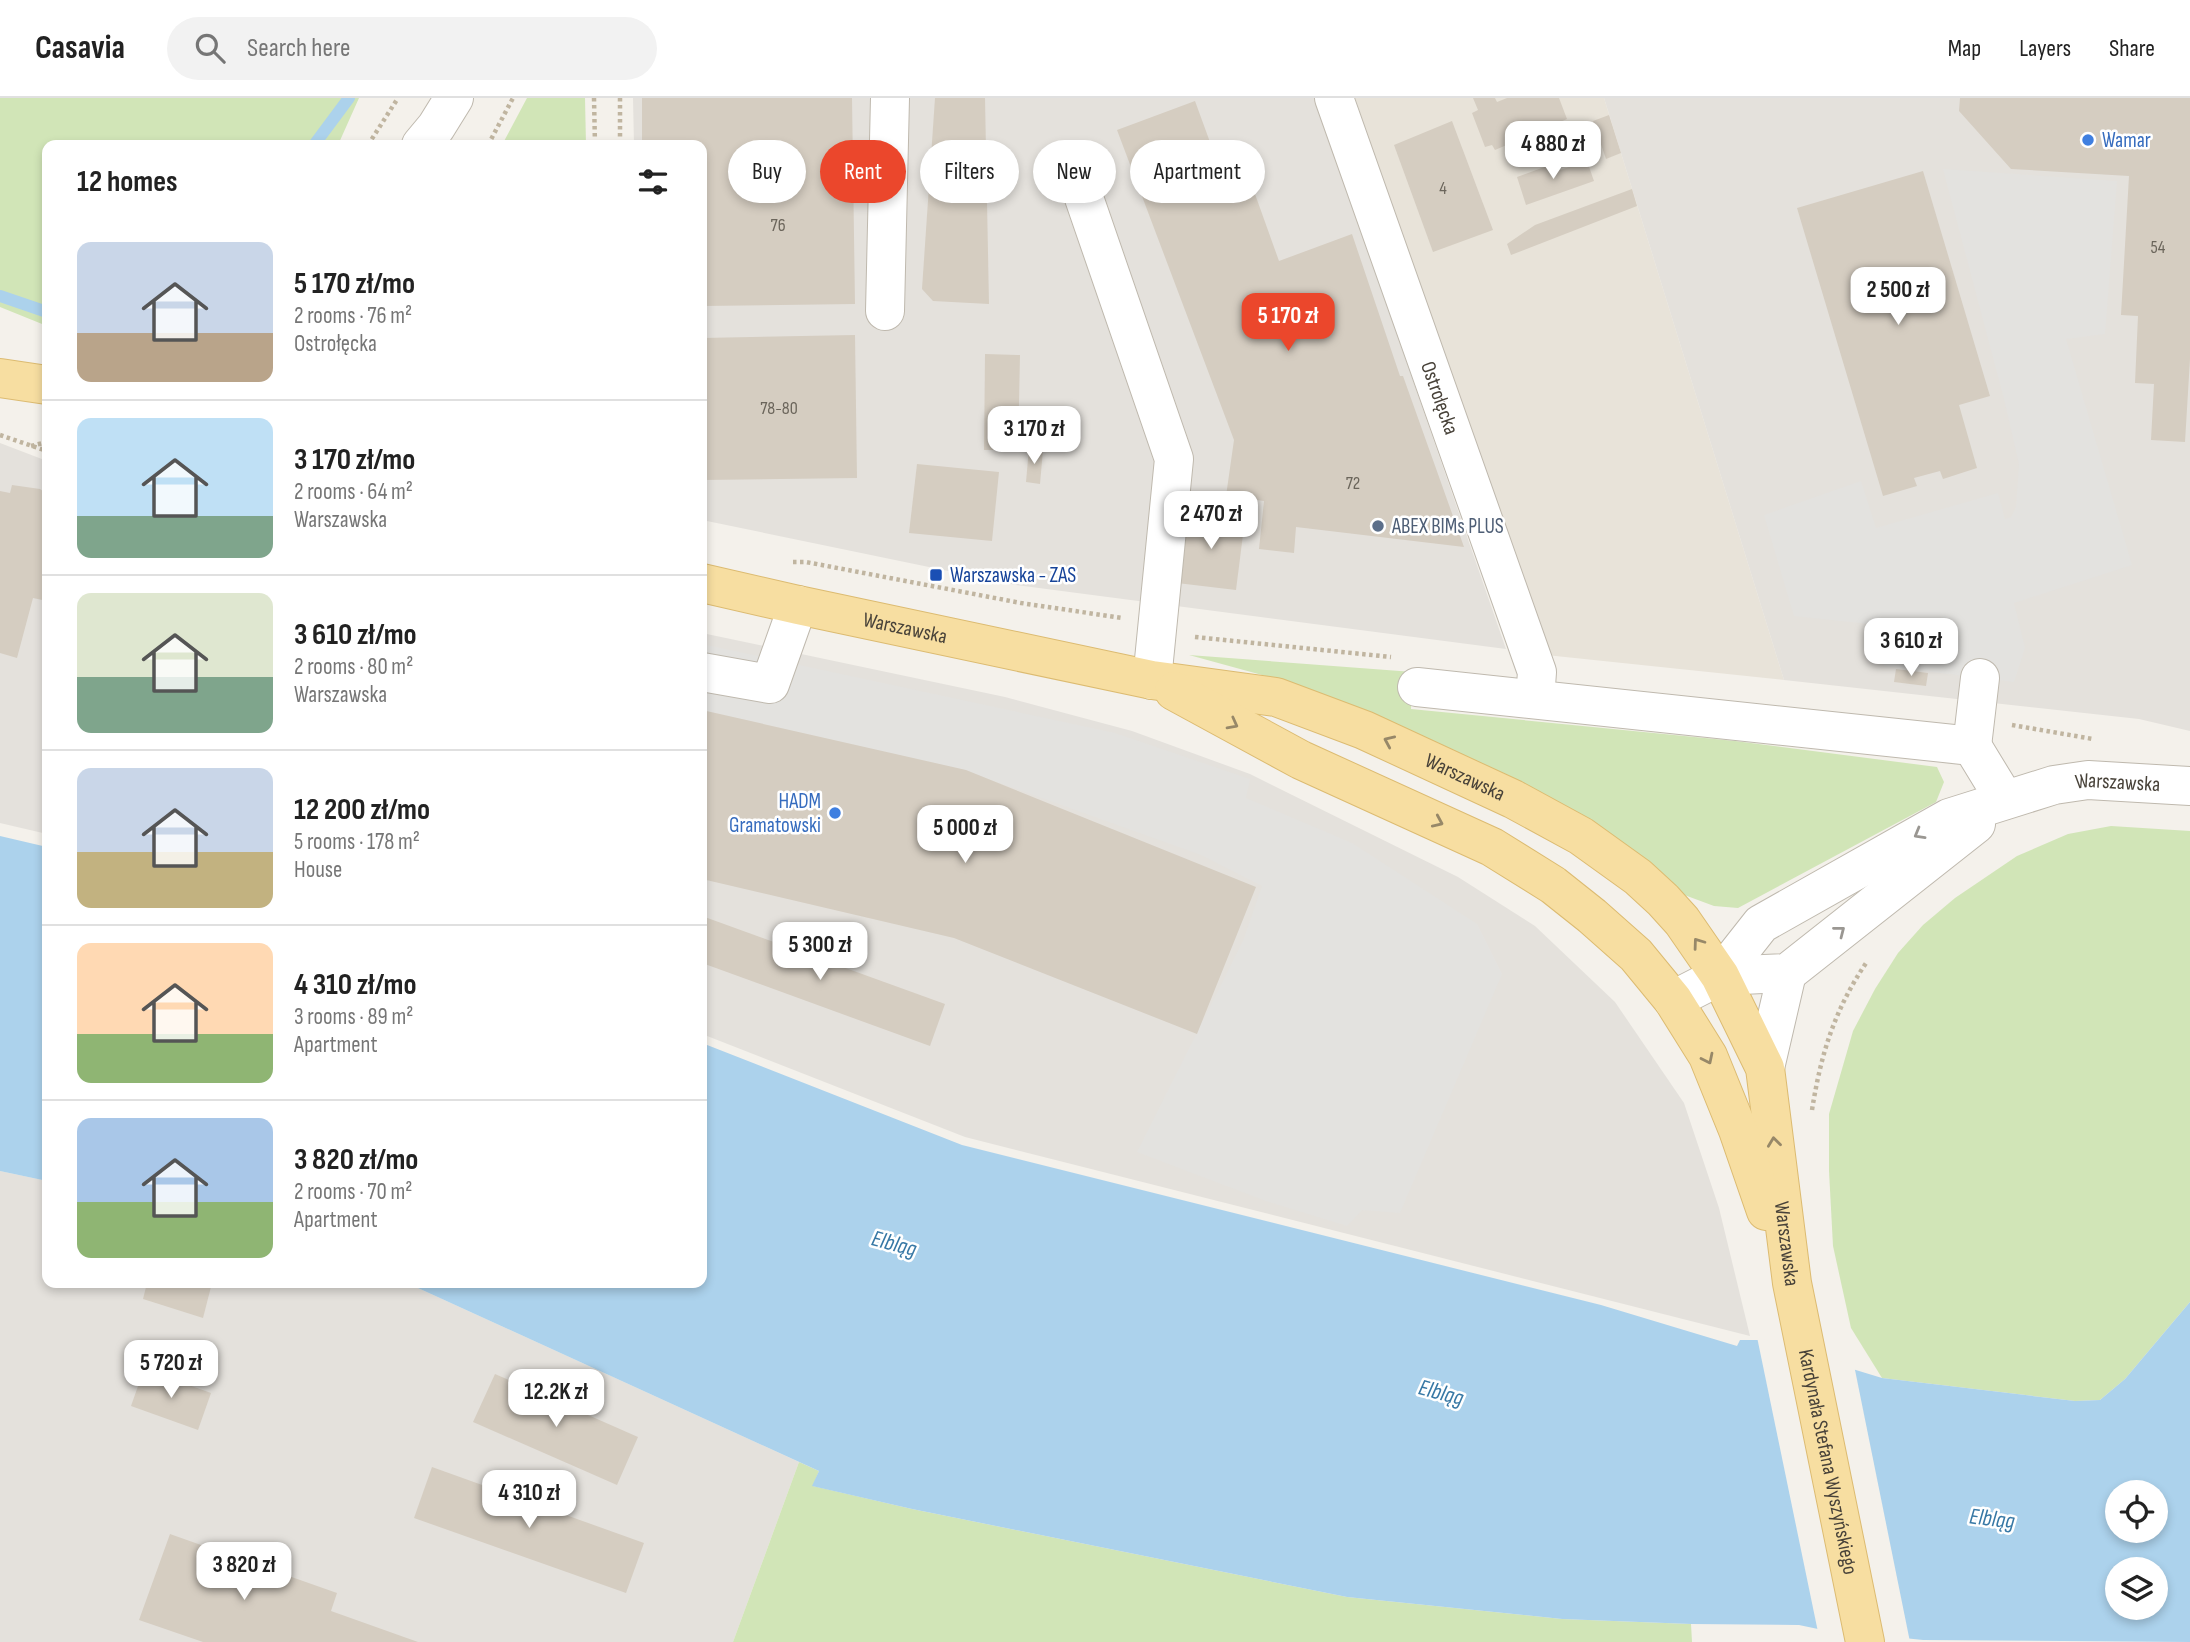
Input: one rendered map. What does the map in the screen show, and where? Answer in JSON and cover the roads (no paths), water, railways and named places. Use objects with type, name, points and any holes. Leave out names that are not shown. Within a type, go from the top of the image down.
[{"type":"main road","points":[[0,378],[42,383]]},
{"type":"main road","name":"Warszawska","points":[[707,584],[798,606],[1152,680],[1276,697],[1364,730],[1513,799],[1581,836],[1638,877],[1682,921],[1720,976],[1765,1068],[1791,1283]]},
{"type":"main road","name":"Warszawska","points":[[1152,680],[1301,760],[1492,847],[1553,885],[1636,956],[1673,1000],[1708,1056],[1738,1130],[1791,1283]]},
{"type":"main road","name":"Kardynała Stefana Wyszyńskiego","points":[[1791,1283],[1865,1642]]},
{"type":"street","points":[[885,312],[890,98]]},
{"type":"street","name":"Ostrołęcka","points":[[1334,98],[1537,672],[1535,699]]},
{"type":"street","points":[[1086,203],[1174,459],[1152,680]]},
{"type":"street","points":[[707,673],[770,684],[798,606]]},
{"type":"street","points":[[1980,678],[1972,746],[2005,800]]},
{"type":"street","points":[[1417,687],[1972,746]]},
{"type":"street","name":"Warszawska","points":[[1673,1000],[1720,976],[1762,925],[1949,818],[2053,785],[2088,780],[2190,786]]},
{"type":"street","name":"Warszawska","points":[[1720,976],[1787,973],[2005,800]]},
{"type":"street","name":"Warszawska","points":[[1765,1068],[1787,973]]},
{"type":"water","points":[[0,836],[42,846],[42,1180],[0,1171]]},
{"type":"water","name":"Elbląg","points":[[707,1045],[962,1145],[1601,1305],[1737,1346],[1740,1340],[1758,1340],[1882,1378],[2075,1401],[2100,1400],[2125,1379],[2190,1302],[2190,1642],[1923,1640],[1799,1625],[1562,1619],[1347,1597],[912,1509],[812,1486],[819,1471],[418,1288],[707,1288]]},
{"type":"waterway","points":[[318,140],[349,98]]},
{"type":"waterway","points":[[0,296],[42,310]]},
{"type":"place","name":"Wamar","points":[[2088,140]]},
{"type":"place","name":"ABEX BIMs PLUS","points":[[1378,526]]},
{"type":"place","name":"Warszawska - ZAS","points":[[936,575]]},
{"type":"place","name":"HADM Gramatowski","points":[[835,813]]}]
